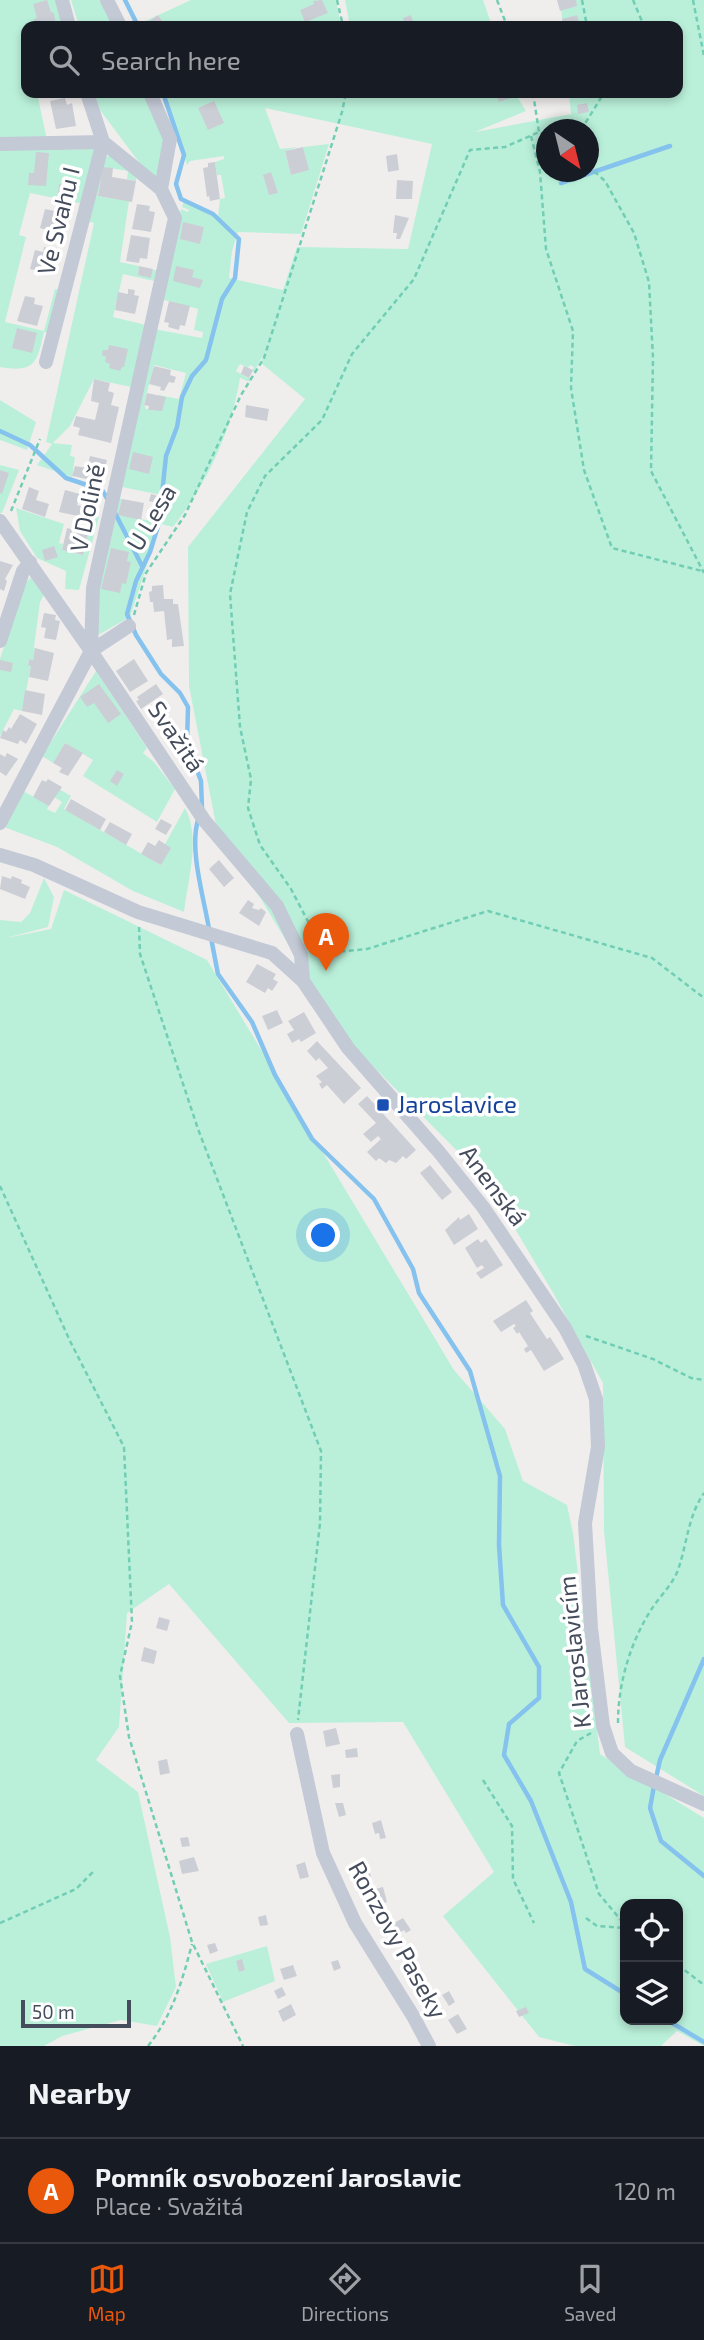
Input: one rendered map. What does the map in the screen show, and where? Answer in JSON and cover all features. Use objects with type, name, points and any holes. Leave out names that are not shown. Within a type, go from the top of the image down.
[{"type":"street","points":[[62,0],[68,21]]},
{"type":"street","points":[[107,0],[118,21]]},
{"type":"street","name":"Ve Svahu I","points":[[46,362],[103,142],[89,98]]},
{"type":"street","points":[[0,144],[103,142],[161,189],[170,139],[152,98]]},
{"type":"street","name":"V Dolině","points":[[0,823],[91,651],[93,588],[175,218],[161,189]]},
{"type":"street","name":"Svažitá","points":[[2,525],[91,651],[200,814],[277,906],[301,955],[303,981]]},
{"type":"street","points":[[0,641],[23,571],[30,562]]},
{"type":"street","points":[[91,651],[130,626]]},
{"type":"street","name":"Anenská","points":[[0,855],[34,865],[138,912],[272,953],[303,981],[348,1048],[483,1207],[565,1328],[584,1364],[596,1399],[598,1447],[585,1523]]},
{"type":"street","name":"K Jaroslavicím","points":[[585,1523],[591,1628],[605,1732],[612,1753],[631,1772],[704,1804]]},
{"type":"street","name":"Ronzovy Paseky","points":[[297,1734],[323,1853],[355,1923],[429,2046]]},
{"type":"path","points":[[337,0],[341,21]]},
{"type":"path","points":[[497,0],[505,21]]},
{"type":"path","points":[[582,0],[586,21]]},
{"type":"path","points":[[633,0],[642,21]]},
{"type":"path","points":[[693,0],[704,56]]},
{"type":"path","name":"U Lesa","points":[[130,626],[146,573],[185,515],[240,395],[264,358],[345,98]]},
{"type":"path","points":[[534,98],[537,119]]},
{"type":"path","points":[[588,119],[600,100]]},
{"type":"path","points":[[301,955],[313,931],[291,889],[260,845],[248,808],[251,779],[240,727],[230,594],[247,513],[265,476],[322,420],[352,354],[414,279],[470,150],[505,147],[536,134]]},
{"type":"path","points":[[531,136],[540,172],[546,249],[573,331],[572,388],[584,470],[612,548],[703,572]]},
{"type":"path","points":[[599,175],[605,181],[634,233],[649,282],[653,358],[651,471],[703,572]]},
{"type":"path","points":[[2,525],[40,439]]},
{"type":"path","points":[[301,955],[366,949],[488,911],[652,958],[704,998]]},
{"type":"path","points":[[138,912],[140,954],[198,1129],[321,1451],[320,1523],[297,1734]]},
{"type":"path","points":[[0,1186],[70,1341],[124,1447],[132,1622],[120,1676],[129,1737],[192,1942],[243,2046]]},
{"type":"path","points":[[565,1328],[653,1359],[691,1378],[704,1380]]},
{"type":"path","points":[[620,1920],[599,1894],[559,1773],[577,1741],[618,1729],[618,1706],[628,1659],[649,1614],[677,1572],[688,1529],[704,1493]]},
{"type":"path","points":[[483,1780],[512,1826],[513,1878],[534,1923]]},
{"type":"path","points":[[0,1923],[76,1889],[94,1871]]},
{"type":"path","points":[[586,1918],[597,1926],[620,1926]]},
{"type":"path","points":[[148,2046],[163,2026],[182,1982],[192,1942]]},
{"type":"path","points":[[683,1969],[704,1985]]},
{"type":"green space","points":[[0,0],[57,0],[63,21],[21,21],[21,98],[38,98],[47,140],[0,139]]},
{"type":"green space","points":[[71,0],[102,0],[113,21],[77,21]]},
{"type":"green space","points":[[191,0],[336,0],[340,21],[146,21]]},
{"type":"green space","points":[[345,0],[483,0],[490,21],[349,21]]},
{"type":"green space","points":[[560,0],[704,0],[704,1796],[625,1747],[604,1531],[603,1383],[486,1180],[345,1038],[216,825],[189,686],[188,547],[305,399],[261,363],[263,355],[254,372],[254,367],[250,365],[248,368],[240,364],[236,371],[248,378],[252,377],[250,382],[240,378],[224,438],[197,493],[173,527],[157,523],[154,543],[130,617],[98,635],[94,601],[115,497],[122,499],[119,515],[157,522],[161,495],[117,486],[154,329],[202,338],[203,332],[194,330],[198,309],[161,299],[181,209],[188,212],[189,210],[182,207],[184,200],[224,223],[218,217],[220,199],[225,198],[221,175],[217,175],[215,162],[224,159],[224,156],[190,161],[187,165],[163,98],[518,98],[526,111],[475,132],[536,121],[536,182],[599,182],[599,119],[544,119],[571,114],[569,98],[683,98],[683,21],[562,21]],"holes":[[[265,108],[432,144],[408,249],[297,247],[283,290],[229,278],[232,251],[238,232],[301,234],[329,144],[303,147],[308,170],[291,175],[285,151],[298,147],[280,149]],[[154,365],[186,373],[179,399],[158,395],[154,409],[157,411],[146,409],[144,404]]]},
{"type":"green space","points":[[96,98],[147,98],[164,141],[163,173],[153,181],[100,110]]},
{"type":"green space","points":[[0,148],[97,149],[84,204],[30,193],[19,235],[26,237],[5,322],[44,331],[55,289],[63,290],[53,333],[44,332],[36,358],[27,367],[21,368],[0,367]]},
{"type":"green space","points":[[109,155],[115,155],[136,178],[136,181],[127,179],[128,171],[103,167],[98,196],[129,201],[120,262],[139,266],[138,275],[151,277],[153,270],[157,270],[154,281],[123,274],[113,317],[146,325],[131,387],[94,379],[70,426],[53,443],[72,445],[70,456],[75,457],[72,477],[37,465],[52,444],[46,442],[94,223],[84,220],[101,161]]},
{"type":"green space","points":[[0,400],[36,422],[27,450],[0,440]]},
{"type":"green space","points":[[0,465],[19,470],[2,513],[0,513]]},
{"type":"green space","points":[[16,508],[64,524],[59,543],[63,544],[62,550],[82,555],[88,534],[68,525],[89,532],[92,521],[79,516],[88,513],[99,517],[79,590],[65,589],[66,571],[37,558],[20,531]]},
{"type":"green space","points":[[33,575],[45,593],[40,602],[33,660],[29,659],[28,664],[31,666],[22,711],[14,709],[0,736],[0,659],[24,585]]},
{"type":"green space","points":[[96,671],[147,748],[143,753],[154,762],[175,789],[157,822],[83,776],[93,760],[65,743],[53,763],[42,756]]},
{"type":"green space","points":[[59,789],[71,796],[64,809],[161,865],[165,844],[185,808],[190,819],[193,845],[184,912],[133,891],[57,847],[4,827],[21,790],[49,805],[47,809],[55,813],[62,802],[54,797]]},
{"type":"green space","points":[[44,878],[54,897],[48,927],[6,938],[51,929],[64,890],[207,960],[454,1370],[505,1429],[523,1481],[567,1505],[573,1533],[600,1754],[704,1818],[704,2046],[677,2031],[661,2046],[575,2046],[539,2037],[443,1916],[494,1872],[403,1722],[289,1723],[169,1584],[127,1613],[119,1727],[96,1760],[138,1792],[170,1937],[176,1987],[157,2026],[121,2020],[62,2036],[44,2046],[0,2046],[0,920],[21,922],[30,913]]},
{"type":"green space","points":[[267,1946],[275,1981],[223,2002],[206,1964]]},
{"type":"building","points":[[47,0],[55,21],[35,21],[37,18],[33,4]]},
{"type":"building","points":[[322,0],[328,13],[305,21],[300,10],[314,4],[313,1]]},
{"type":"building","points":[[557,0],[576,0],[577,6],[560,11]]},
{"type":"building","points":[[158,15],[162,21],[149,21]]},
{"type":"building","points":[[411,15],[413,21],[404,21],[403,18]]},
{"type":"building","points":[[577,15],[579,21],[563,21]]},
{"type":"building","points":[[65,98],[67,105],[72,103],[76,126],[56,129],[50,101]]},
{"type":"building","points":[[214,101],[224,123],[208,130],[198,108]]},
{"type":"building","points":[[587,103],[589,112],[578,114],[577,105]]},
{"type":"building","points":[[303,147],[309,170],[291,175],[285,151]]},
{"type":"building","points":[[36,152],[49,153],[46,186],[28,185],[29,173],[34,173]]},
{"type":"building","points":[[397,154],[399,170],[388,172],[386,156]]},
{"type":"building","points":[[215,162],[220,199],[210,201],[209,196],[207,197],[203,168],[208,167],[208,163]]},
{"type":"building","points":[[103,167],[113,168],[112,177],[136,181],[132,202],[98,196]]},
{"type":"building","points":[[271,172],[278,193],[269,195],[263,175]]},
{"type":"building","points":[[397,180],[413,181],[412,199],[396,199]]},
{"type":"building","points":[[59,184],[72,186],[71,196],[58,194]]},
{"type":"building","points":[[137,204],[150,206],[149,211],[155,212],[151,232],[132,229]]},
{"type":"building","points":[[45,209],[65,213],[60,233],[57,232],[56,237],[40,228]]},
{"type":"building","points":[[395,215],[409,218],[400,239],[396,239],[397,233],[393,233]]},
{"type":"building","points":[[183,222],[204,227],[200,244],[180,239]]},
{"type":"building","points":[[131,235],[150,238],[147,259],[140,258],[139,263],[126,261]]},
{"type":"building","points":[[44,247],[52,249],[51,254],[55,255],[50,274],[30,269],[35,250],[43,252]]},
{"type":"building","points":[[139,266],[153,269],[151,278],[138,275]]},
{"type":"building","points":[[176,266],[194,270],[192,277],[203,280],[200,288],[173,281]]},
{"type":"building","points":[[128,289],[135,290],[134,295],[139,296],[135,314],[115,310],[118,292],[128,294]]},
{"type":"building","points":[[25,296],[35,298],[34,304],[43,306],[37,326],[17,321]]},
{"type":"building","points":[[169,301],[190,306],[185,326],[180,325],[179,330],[168,327],[169,323],[164,322]]},
{"type":"building","points":[[17,328],[37,333],[32,353],[12,348]]},
{"type":"building","points":[[109,345],[128,349],[124,367],[120,371],[109,368],[110,364],[105,362],[106,357],[102,355]]},
{"type":"building","points":[[154,366],[171,370],[170,375],[176,377],[174,383],[169,382],[164,391],[160,390],[161,387],[149,384]]},
{"type":"building","points":[[244,366],[253,370],[249,378],[241,374]]},
{"type":"building","points":[[94,379],[110,383],[108,391],[114,393],[111,405],[119,407],[111,443],[78,435],[80,428],[73,426],[76,416],[95,420],[99,403],[91,401]]},
{"type":"building","points":[[147,393],[166,397],[162,411],[148,410],[149,406],[144,405]]},
{"type":"building","points":[[246,405],[269,409],[267,421],[245,417]]},
{"type":"building","points":[[133,452],[153,457],[149,474],[129,469]]},
{"type":"building","points":[[90,456],[107,460],[102,482],[72,476],[75,466],[87,468]]},
{"type":"building","points":[[0,470],[9,473],[2,494],[0,493]]},
{"type":"building","points":[[29,487],[39,491],[36,500],[49,504],[45,517],[22,509]]},
{"type":"building","points":[[65,490],[80,494],[77,505],[89,508],[87,518],[59,512]]},
{"type":"building","points":[[151,494],[162,497],[156,524],[151,523],[150,518],[153,502],[149,501]]},
{"type":"building","points":[[122,499],[144,503],[141,520],[118,515]]},
{"type":"building","points":[[67,528],[88,534],[83,555],[62,550]]},
{"type":"building","points":[[54,546],[58,557],[45,561],[42,550]]},
{"type":"building","points":[[111,548],[129,552],[127,561],[131,562],[126,584],[122,583],[120,593],[101,589]]},
{"type":"building","points":[[0,561],[13,565],[5,579],[7,581],[4,591],[0,589]]},
{"type":"building","points":[[163,585],[164,599],[173,599],[173,604],[178,604],[184,646],[172,647],[172,639],[167,640],[164,611],[154,612],[153,602],[150,602],[149,592],[152,591],[152,586]]},
{"type":"building","points":[[44,613],[56,615],[55,620],[60,621],[56,640],[44,638],[46,628],[41,627]]},
{"type":"building","points":[[35,648],[54,653],[48,681],[29,677],[29,659],[33,660]]},
{"type":"building","points":[[134,659],[148,681],[130,692],[116,671]]},
{"type":"building","points":[[0,660],[13,663],[11,672],[0,670]]},
{"type":"building","points":[[99,684],[121,714],[108,723],[94,703],[87,707],[80,697]]},
{"type":"building","points":[[156,684],[163,694],[141,709],[136,701],[139,700],[137,697]]},
{"type":"building","points":[[25,690],[45,694],[42,715],[22,711]]},
{"type":"building","points":[[20,714],[37,724],[26,744],[20,740],[18,744],[0,738],[3,730],[6,732],[9,727],[11,729]]},
{"type":"building","points":[[65,743],[83,753],[68,776],[59,772],[62,768],[53,763]]},
{"type":"building","points":[[7,753],[18,759],[6,776],[0,772],[0,754],[5,757]]},
{"type":"building","points":[[117,770],[124,774],[117,786],[110,781]]},
{"type":"building","points":[[48,779],[62,787],[49,806],[33,797],[42,780],[46,782]]},
{"type":"building","points":[[71,799],[106,819],[100,830],[65,810]]},
{"type":"building","points":[[161,819],[172,825],[166,835],[155,829]]},
{"type":"building","points":[[110,822],[132,834],[126,845],[104,832]]},
{"type":"building","points":[[159,840],[171,848],[161,865],[141,854],[148,842],[155,846]]},
{"type":"building","points":[[219,860],[234,878],[224,887],[209,869]]},
{"type":"building","points":[[2,876],[11,879],[12,876],[30,887],[25,899],[0,889]]},
{"type":"building","points":[[248,900],[254,904],[252,908],[261,908],[266,912],[259,926],[239,913]]},
{"type":"building","points":[[257,964],[276,974],[273,979],[278,982],[272,991],[268,988],[265,993],[246,982]]},
{"type":"building","points":[[277,1010],[283,1023],[268,1030],[262,1016]]},
{"type":"building","points":[[304,1012],[316,1033],[301,1042],[299,1039],[292,1043],[287,1034],[294,1030],[288,1021]]},
{"type":"building","points":[[317,1041],[361,1088],[344,1104],[327,1085],[322,1089],[319,1084],[322,1082],[316,1076],[328,1068],[319,1058],[316,1061],[307,1051]]},
{"type":"building","points":[[367,1096],[416,1150],[406,1159],[403,1156],[396,1163],[389,1160],[386,1163],[379,1158],[376,1161],[367,1152],[381,1139],[378,1136],[371,1142],[363,1134],[376,1123],[358,1104]]},
{"type":"building","points":[[430,1165],[452,1192],[442,1200],[420,1173]]},
{"type":"building","points":[[469,1214],[478,1229],[454,1245],[445,1230],[459,1217],[460,1220]]},
{"type":"building","points":[[478,1239],[481,1243],[486,1239],[503,1265],[481,1279],[476,1273],[484,1268],[482,1265],[477,1268],[465,1248]]},
{"type":"building","points":[[526,1300],[533,1311],[530,1313],[564,1359],[544,1371],[531,1350],[526,1353],[524,1349],[528,1346],[513,1328],[516,1326],[514,1324],[501,1332],[493,1321]]},
{"type":"building","points":[[159,1617],[170,1620],[167,1631],[156,1628]]},
{"type":"building","points":[[144,1647],[157,1651],[154,1664],[141,1661]]},
{"type":"building","points":[[336,1728],[340,1744],[326,1747],[323,1731]]},
{"type":"building","points":[[357,1748],[358,1757],[346,1758],[345,1750]]},
{"type":"building","points":[[167,1759],[170,1773],[160,1775],[158,1761]]},
{"type":"building","points":[[340,1774],[340,1787],[333,1788],[331,1775]]},
{"type":"building","points":[[335,1803],[343,1803],[346,1815],[339,1817]]},
{"type":"building","points":[[381,1820],[386,1838],[380,1839],[379,1833],[375,1834],[372,1823]]},
{"type":"building","points":[[188,1837],[190,1846],[182,1847],[180,1838]]},
{"type":"building","points":[[194,1857],[199,1871],[182,1874],[179,1861]]},
{"type":"building","points":[[305,1862],[309,1877],[300,1879],[296,1865]]},
{"type":"building","points":[[368,1866],[371,1877],[360,1880],[358,1868]]},
{"type":"building","points":[[383,1887],[387,1902],[375,1905],[371,1890]]},
{"type":"building","points":[[266,1915],[268,1925],[260,1926],[258,1917]]},
{"type":"building","points":[[403,1918],[411,1930],[406,1933],[404,1930],[395,1936],[389,1926]]},
{"type":"building","points":[[215,1943],[218,1951],[210,1954],[207,1945]]},
{"type":"building","points":[[242,1959],[245,1970],[239,1972],[236,1961]]},
{"type":"building","points":[[338,1960],[341,1968],[334,1971],[331,1962]]},
{"type":"building","points":[[293,1965],[297,1976],[284,1980],[280,1969]]},
{"type":"building","points":[[282,1987],[286,1995],[278,1999],[274,1991]]},
{"type":"building","points":[[449,1991],[455,2002],[449,2006],[442,1995]]},
{"type":"building","points":[[291,2004],[296,2015],[283,2022],[278,2011]]},
{"type":"building","points":[[526,2007],[529,2013],[519,2017],[516,2011]]},
{"type":"building","points":[[458,2014],[467,2029],[457,2034],[448,2020]]},
{"type":"waterway","points":[[125,0],[136,21]]},
{"type":"waterway","points":[[165,98],[184,155],[176,184],[181,199],[213,214],[239,239],[235,278],[222,299],[206,360],[192,376],[182,397],[177,427],[166,456],[159,523],[150,552],[136,581],[127,614],[136,635],[161,674],[180,693],[188,707],[187,743],[201,781],[202,808]]},
{"type":"waterway","points":[[561,183],[670,146]]},
{"type":"waterway","points":[[0,431],[30,445],[66,478],[102,490],[108,500]]},
{"type":"waterway","points":[[114,511],[142,566]]},
{"type":"waterway","points":[[198,820],[196,859],[209,929]]},
{"type":"waterway","points":[[211,938],[218,974],[252,1022],[275,1075],[312,1139],[374,1199],[413,1269],[419,1293],[470,1371],[500,1476],[499,1545],[503,1605],[539,1667],[539,1698],[509,1724],[504,1755],[531,1801],[571,1902],[585,1969],[620,1991]]},
{"type":"waterway","points":[[656,1778],[660,1760],[704,1659]]},
{"type":"waterway","points":[[654,1786],[650,1808],[661,1841],[704,1876]]},
{"type":"waterway","points":[[675,2025],[704,2042]]},
{"type":"place","name":"Pomník osvobození Jaroslavic","points":[[326,971]]},
{"type":"place","name":"Jaroslavice","points":[[383,1105]]}]
